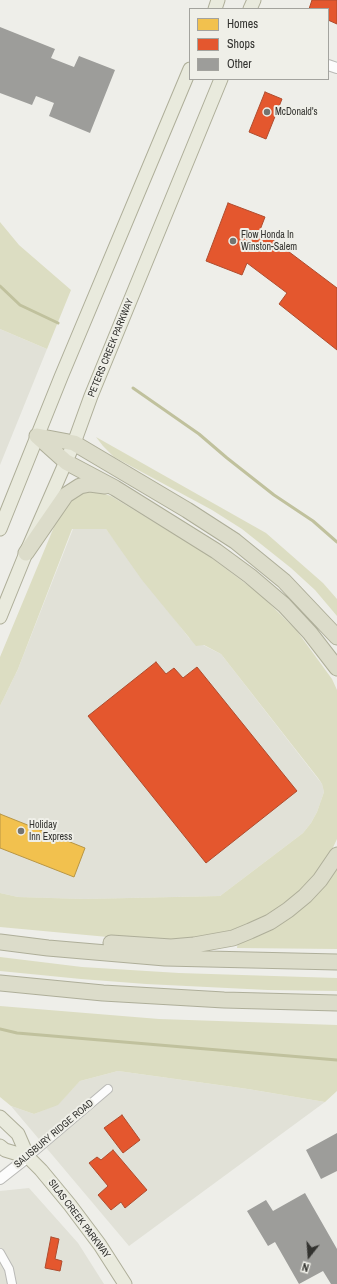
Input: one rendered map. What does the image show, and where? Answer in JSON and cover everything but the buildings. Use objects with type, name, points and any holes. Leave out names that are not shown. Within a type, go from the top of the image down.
[{"type":"highway","points":[[37,436],[74,443],[132,476],[235,541],[284,581],[337,637]]},
{"type":"highway","points":[[37,436],[66,462],[115,488],[216,551],[250,576],[284,605],[331,650],[337,674]]},
{"type":"highway","points":[[26,553],[66,495],[72,490],[80,486],[90,484],[115,488]]},
{"type":"highway","points":[[284,581],[331,650],[337,668]]},
{"type":"highway","points":[[48,948],[71,941],[171,947],[194,945],[233,938],[270,922],[288,910],[320,880],[337,855]]},
{"type":"highway","points":[[0,942],[48,948],[165,958],[337,962]]},
{"type":"highway","points":[[0,983],[103,993],[224,1000],[337,1003]]},
{"type":"main road","points":[[0,529],[37,436],[189,71]]},
{"type":"main road","name":"PETERS CREEK PARKWAY","points":[[0,617],[74,443],[91,396],[221,80]]},
{"type":"main road","name":"SILAS CREEK PARKWAY","points":[[0,1118],[18,1134],[28,1157],[70,1204],[100,1245],[125,1284]]},
{"type":"main road","name":"SILAS CREEK PARKWAY","points":[[0,1146],[5,1150],[28,1157]]},
{"type":"street","name":"SALISBURY RIDGE ROAD","points":[[0,1180],[108,1089]]},
{"type":"street","points":[[0,1253],[9,1269],[12,1284]]},
{"type":"shaded area","points":[[0,329],[47,349],[0,465]]},
{"type":"shaded area","points":[[73,529],[106,529],[189,638],[221,654],[322,784],[324,792],[317,812],[303,833],[220,896],[84,899],[18,897],[0,893],[0,706],[18,669]]},
{"type":"shaded area","points":[[118,1071],[248,1089],[325,1102],[129,1246],[11,1106],[34,1114],[58,1104],[80,1081]]},
{"type":"shaded area","points":[[29,1188],[78,1243],[104,1284],[0,1284],[0,1191]]},
{"type":"green space","points":[[0,222],[19,245],[71,290],[47,349],[0,329]]},
{"type":"green space","points":[[96,437],[266,533],[323,583],[337,599],[337,616],[315,590],[291,568],[242,529],[212,510],[114,457]]},
{"type":"green space","points":[[82,489],[96,491],[111,496],[205,553],[261,595],[297,631],[332,679],[337,690],[337,839],[329,856],[307,884],[289,901],[258,920],[218,935],[182,940],[151,941],[0,927],[0,893],[18,897],[84,899],[220,896],[303,833],[317,812],[324,792],[322,784],[318,778],[221,654],[204,645],[196,646],[142,580],[106,529],[72,529],[18,669],[0,706],[0,657],[61,510]]},
{"type":"green space","points":[[337,863],[337,949],[237,948],[238,940]]},
{"type":"green space","points":[[0,957],[82,967],[179,973],[337,978],[337,991],[268,990],[146,984],[0,971]]},
{"type":"green space","points":[[0,1006],[159,1019],[337,1025],[337,1091],[325,1102],[248,1089],[118,1071],[80,1081],[58,1105],[34,1114],[11,1106],[0,1097]]},
{"type":"waterway","points":[[0,286],[20,305],[58,323]]},
{"type":"waterway","points":[[133,388],[199,434],[274,495],[313,521],[337,542]]},
{"type":"waterway","points":[[0,1029],[17,1033],[337,1060]]},
{"type":"place","name":"McDonald's","points":[[267,112]]},
{"type":"place","name":"Flow Honda In Winston-Salem","points":[[233,241]]},
{"type":"place","name":"Holiday Inn Express","points":[[21,831]]}]
